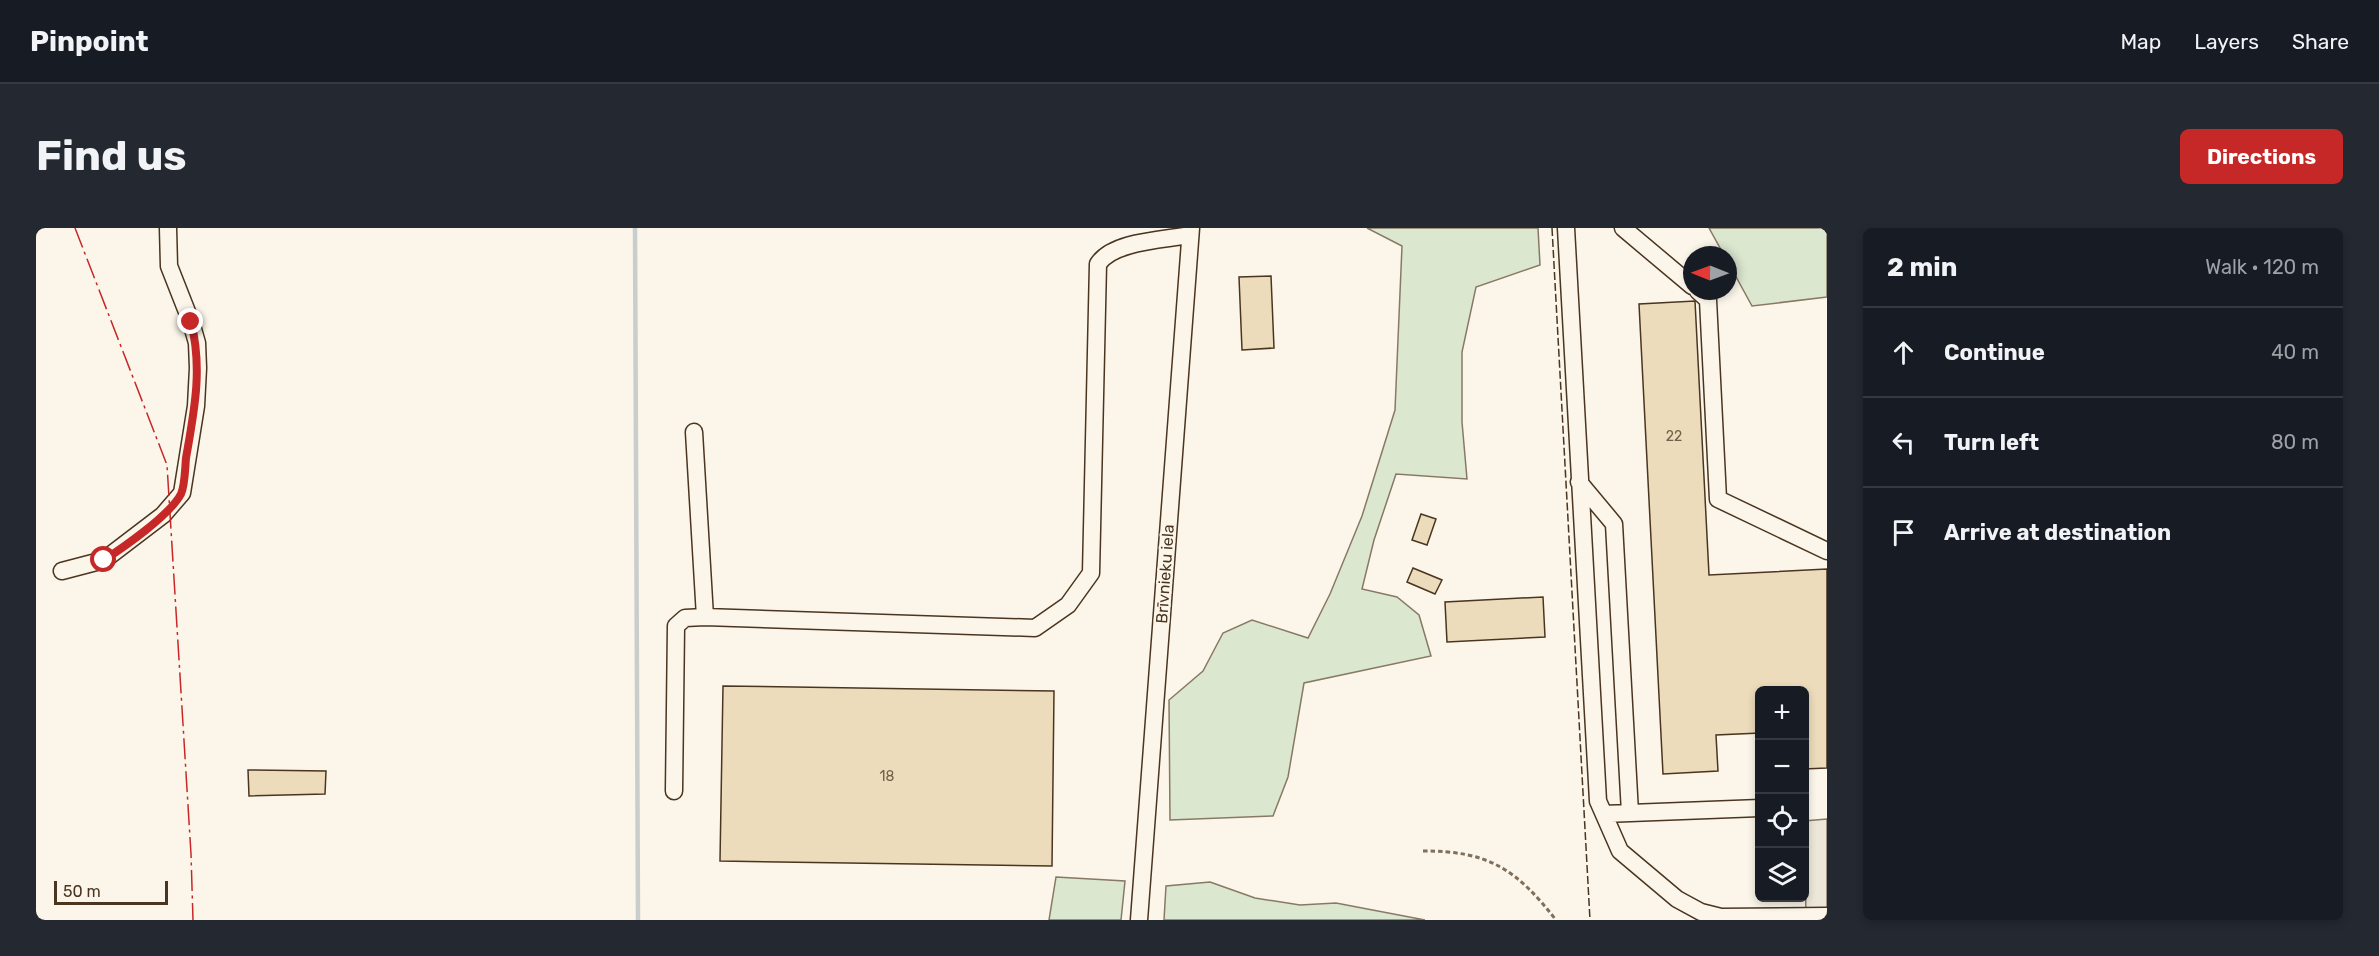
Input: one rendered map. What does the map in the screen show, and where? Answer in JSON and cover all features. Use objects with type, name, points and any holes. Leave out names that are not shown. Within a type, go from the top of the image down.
[{"type":"street","points":[[62,571],[104,560],[163,515],[182,493],[196,406],[197,343],[169,266],[168,228]]},
{"type":"street","points":[[1566,228],[1598,801],[1620,851],[1677,899],[1701,912],[1721,917],[1827,916]]},
{"type":"street","points":[[1623,228],[1683,278]]},
{"type":"street","points":[[674,790],[676,626],[685,618],[1035,628],[1068,605],[1091,573],[1098,264],[1102,257],[1116,248],[1190,231]]},
{"type":"street","name":"Brīvnieku iela","points":[[1139,920],[1190,231]]},
{"type":"street","points":[[1708,300],[1718,499],[1827,551]]},
{"type":"street","points":[[694,432],[705,617]]},
{"type":"street","points":[[1579,482],[1614,524],[1630,813]]},
{"type":"street","points":[[1604,814],[1755,808]]},
{"type":"path","points":[[1423,851],[1450,851],[1497,863],[1524,883],[1556,920]]},
{"type":"green space","points":[[1367,228],[1538,228],[1540,265],[1476,287],[1462,352],[1462,422],[1467,479],[1396,474],[1374,540],[1362,589],[1397,597],[1419,615],[1431,656],[1304,683],[1288,777],[1273,816],[1170,820],[1169,700],[1203,671],[1223,633],[1252,620],[1308,638],[1330,594],[1362,516],[1395,410],[1402,246]]},
{"type":"green space","points":[[1709,228],[1827,228],[1827,297],[1752,306],[1737,278],[1737,246],[1719,246]]},
{"type":"green space","points":[[1056,877],[1125,881],[1121,920],[1049,920]]},
{"type":"green space","points":[[1210,882],[1255,898],[1300,905],[1336,903],[1425,920],[1164,920],[1166,886]]},
{"type":"shaded area","points":[[1827,819],[1827,916],[1806,916],[1806,902],[1809,902],[1809,821]]},
{"type":"building","points":[[1271,276],[1274,348],[1242,350],[1239,277]]},
{"type":"building","points":[[1695,301],[1709,575],[1827,569],[1827,768],[1809,769],[1809,686],[1755,686],[1755,733],[1716,735],[1718,771],[1663,774],[1639,304]]},
{"type":"building","points":[[1421,514],[1436,519],[1427,545],[1412,540]]},
{"type":"building","points":[[1413,568],[1442,580],[1435,594],[1407,582]]},
{"type":"building","points":[[1543,597],[1545,637],[1447,642],[1445,602]]},
{"type":"building","points":[[723,686],[1054,691],[1052,866],[720,861]]},
{"type":"building","points":[[248,770],[326,771],[325,794],[249,796]]},
{"type":"waterway","points":[[635,228],[638,920]]},
{"type":"fence","points":[[1552,228],[1590,920]]},
{"type":"power","points":[[75,228],[167,465],[193,920]]},
{"type":"route","points":[[104,560],[163,515],[182,493],[196,406],[197,343],[191,322]]}]
